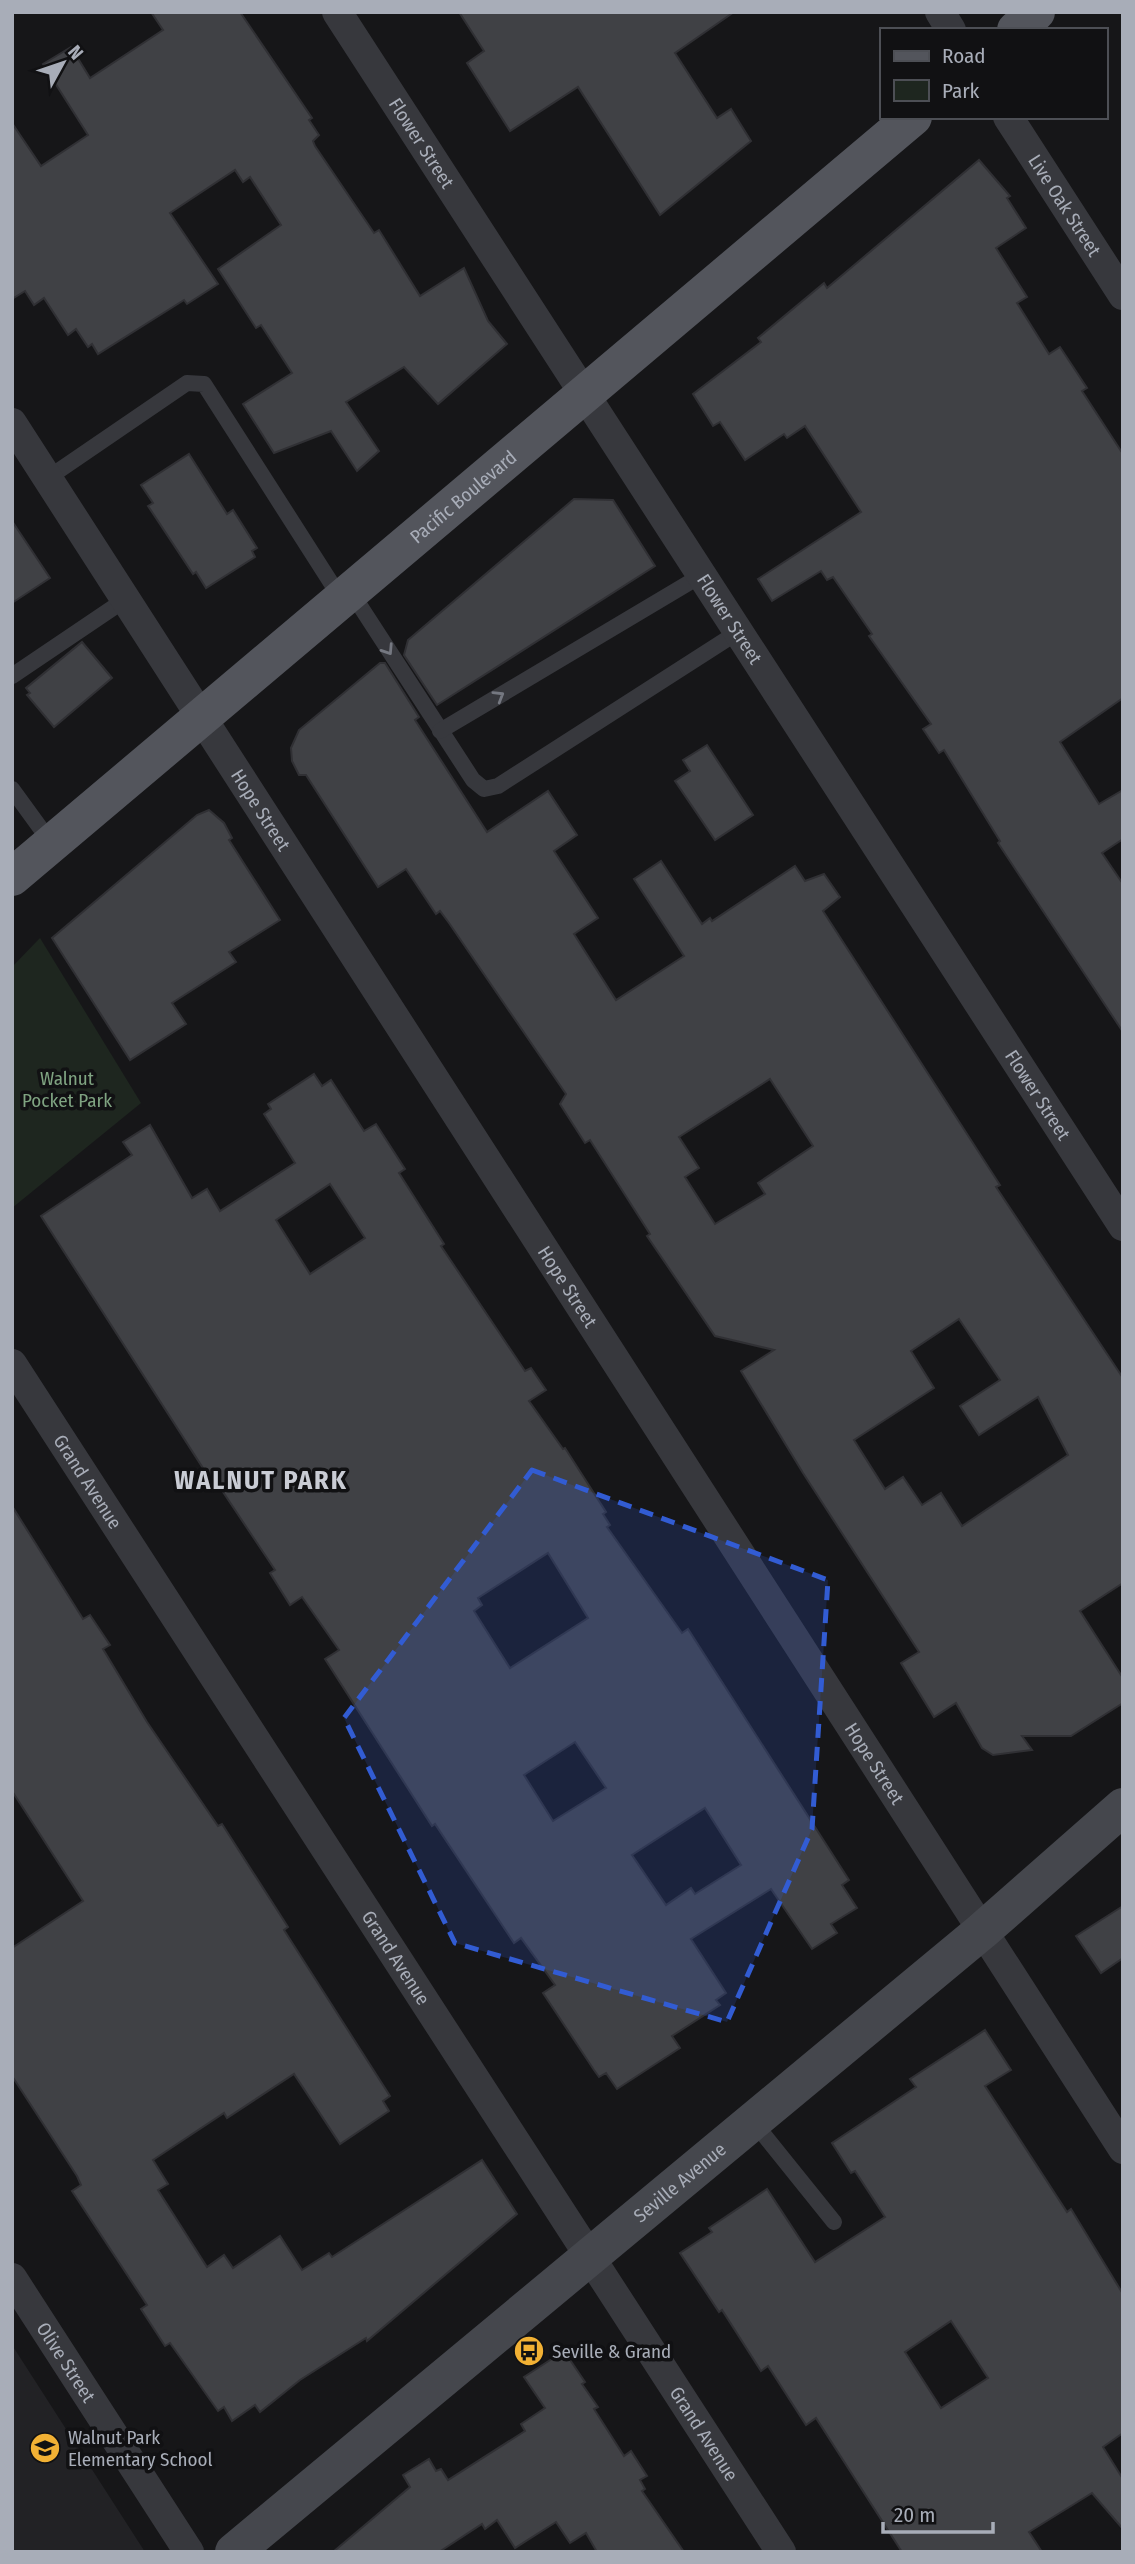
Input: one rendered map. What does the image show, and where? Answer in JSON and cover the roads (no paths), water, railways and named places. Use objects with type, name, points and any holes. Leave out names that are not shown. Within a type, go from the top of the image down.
[{"type":"main road","points":[[1018,28],[1036,12]]},
{"type":"main road","name":"Pacific Boulevard","points":[[12,877],[912,119]]},
{"type":"street","name":"Flower Street","points":[[337,12],[1123,1226]]},
{"type":"street","points":[[940,12],[950,28]]},
{"type":"street","name":"Live Oak Street","points":[[1009,119],[1123,295]]},
{"type":"street","name":"Hope Street","points":[[12,423],[1123,2149]]},
{"type":"street","name":"Grand Avenue","points":[[12,1364],[781,2552]]},
{"type":"street","name":"Seville Avenue","points":[[234,2552],[587,2256],[982,1931],[1123,1807]]},
{"type":"street","name":"Olive Street","points":[[17,2294],[189,2552]]},
{"type":"lane","points":[[48,478],[187,383],[204,384],[473,780],[484,789],[498,786],[738,632]]},
{"type":"lane","points":[[440,732],[702,575]]},
{"type":"lane","points":[[12,676],[126,599]]},
{"type":"lane","points":[[12,789],[52,844]]},
{"type":"lane","points":[[752,2120],[834,2222]]},
{"type":"place","name":"Seville & Grand","points":[[529,2351]]},
{"type":"place","name":"Walnut Park Elementary School","points":[[45,2448]]},
{"type":"district","name":"WALNUT PARK","points":[[261,1480]]},
{"type":"park label","name":"Walnut Pocket Park","points":[[67,1089]]}]
